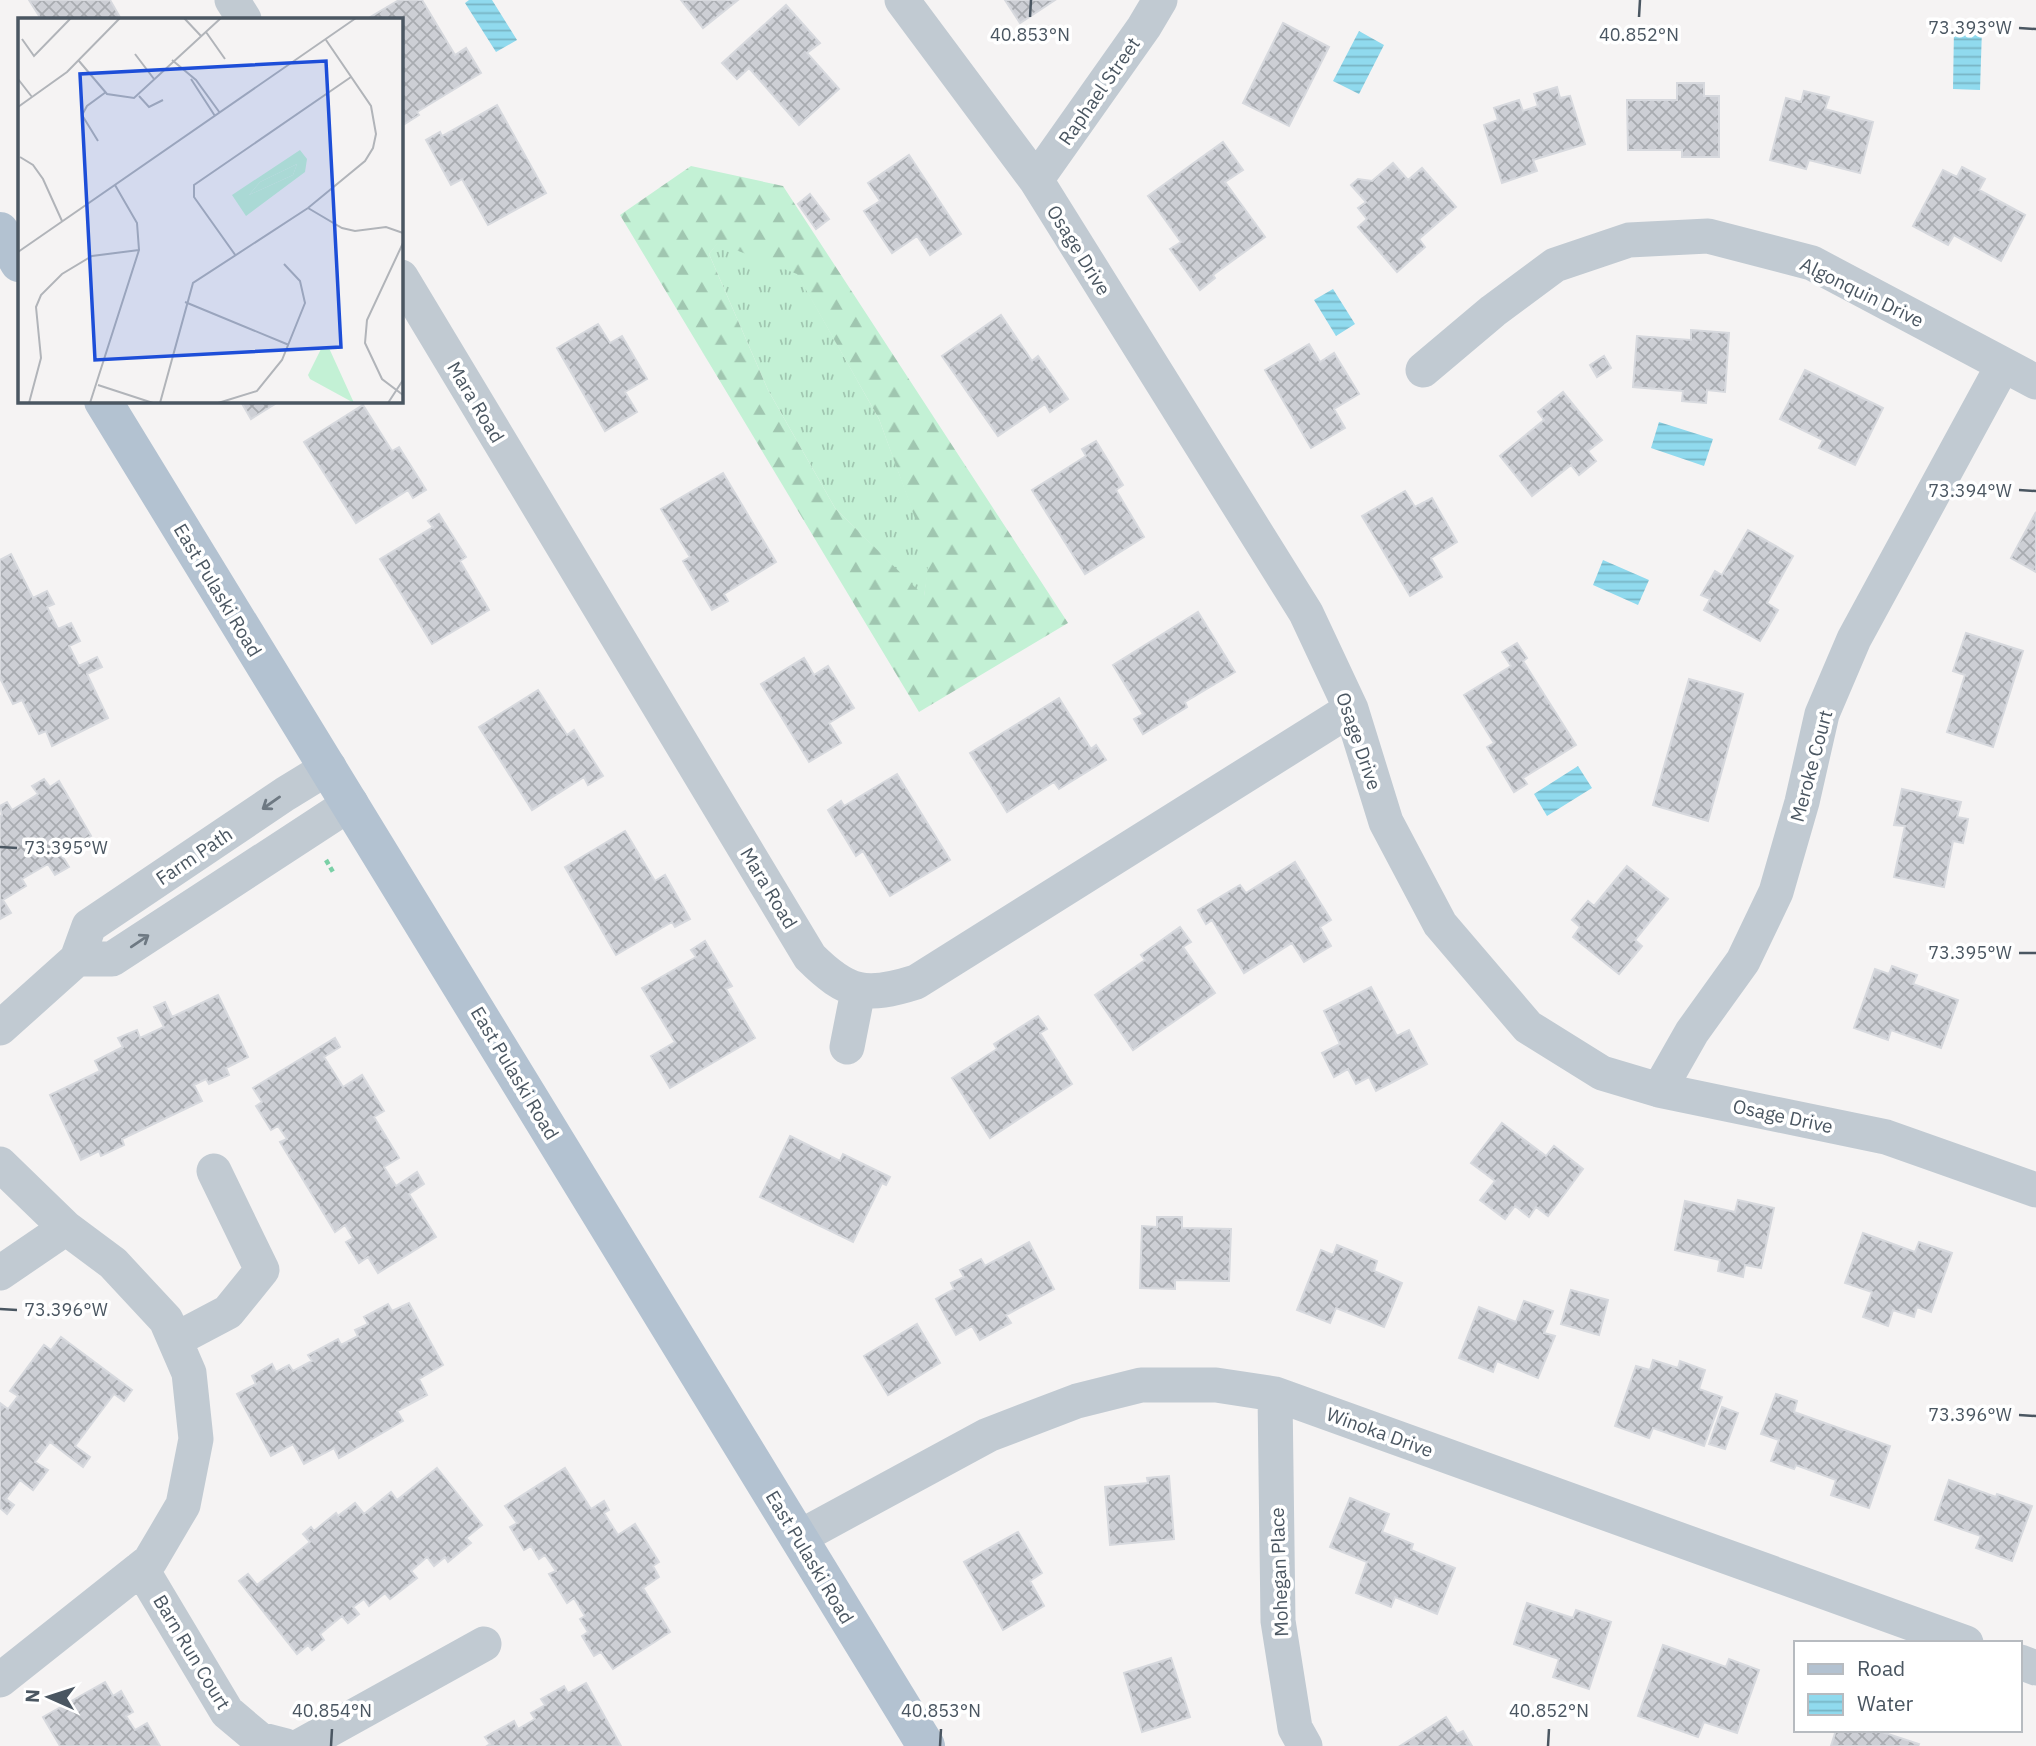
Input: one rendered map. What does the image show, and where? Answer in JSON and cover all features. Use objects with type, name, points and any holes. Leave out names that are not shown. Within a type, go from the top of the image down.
[{"type":"main road","points":[[0,231],[18,261]]},
{"type":"main road","name":"East Pulaski Road","points":[[104,402],[926,1746]]},
{"type":"street","points":[[232,0],[243,18]]},
{"type":"street","name":"Osage Drive","points":[[902,0],[1036,180],[1306,613],[1351,709],[1385,822],[1440,924],[1528,1027],[1602,1073],[1659,1090],[1886,1138],[2036,1189]]},
{"type":"street","name":"Raphael Street","points":[[1036,180],[1144,27],[1160,0]]},
{"type":"street","name":"Algonquin Drive","points":[[1423,370],[1493,311],[1555,265],[1629,240],[1709,236],[1812,263],[2036,382]]},
{"type":"street","name":"Mara Road","points":[[402,279],[810,957],[831,978],[858,991]]},
{"type":"street","name":"Meroke Court","points":[[1659,1090],[1692,1032],[1743,961],[1770,903],[1802,802],[1822,714],[1854,639],[2003,365]]},
{"type":"street","points":[[847,1047],[858,991],[888,991],[916,982],[1351,709]]},
{"type":"street","name":"Farm Path","points":[[0,1028],[77,959],[89,926],[329,767]]},
{"type":"street","name":"Farm Path","points":[[77,959],[112,959],[351,803]]},
{"type":"street","points":[[0,1164],[66,1228],[113,1263],[166,1320],[189,1373],[196,1439],[183,1505],[150,1561],[6,1664]]},
{"type":"street","points":[[175,1340],[228,1312],[262,1269],[214,1171]]},
{"type":"street","points":[[0,1273],[66,1228]]},
{"type":"street","name":"Winoka Drive","points":[[798,1538],[845,1510],[988,1435],[1077,1401],[1141,1385],[1216,1385],[1275,1394],[1960,1641]]},
{"type":"street","name":"Mohegan Place","points":[[1275,1394],[1278,1621],[1296,1728],[1305,1746]]},
{"type":"street","name":"Barn Run Court","points":[[141,1568],[227,1712],[259,1740],[286,1746]]},
{"type":"street","points":[[300,1746],[484,1644]]},
{"type":"green space","points":[[691,166],[783,186],[1068,623],[919,712],[620,215]],"holes":[[[718,243],[797,274],[879,419],[929,557],[924,596],[835,508],[768,390],[709,254]]]},
{"type":"green space","points":[[718,242],[797,273],[879,419],[930,557],[924,597],[835,508],[768,390],[709,254]]},
{"type":"water","points":[[469,0],[492,0],[517,40],[496,52],[465,3]]},
{"type":"water","points":[[1954,28],[1982,29],[1980,90],[1953,89]]},
{"type":"water","points":[[1359,31],[1384,45],[1359,94],[1333,81]]},
{"type":"water","points":[[1333,289],[1355,324],[1336,336],[1314,300]]},
{"type":"water","points":[[1659,422],[1713,439],[1704,466],[1651,448]]},
{"type":"water","points":[[1603,560],[1649,580],[1638,605],[1593,585]]},
{"type":"water","points":[[1578,766],[1592,788],[1547,816],[1534,794]]},
{"type":"building","points":[[29,0],[110,0],[120,18],[40,18]]},
{"type":"building","points":[[399,0],[422,0],[455,55],[466,48],[481,73],[417,112],[419,115],[403,125],[402,18],[369,18]]},
{"type":"building","points":[[681,0],[738,0],[703,28]]},
{"type":"building","points":[[1005,0],[1055,0],[1020,23]]},
{"type":"building","points":[[786,5],[820,43],[807,53],[839,89],[799,125],[749,68],[737,79],[722,63]]},
{"type":"building","points":[[1283,23],[1329,47],[1289,126],[1243,103]]},
{"type":"building","points":[[1677,83],[1704,83],[1704,96],[1719,96],[1719,157],[1682,157],[1682,150],[1628,150],[1627,100],[1677,100]]},
{"type":"building","points":[[1557,87],[1560,98],[1570,96],[1585,144],[1533,160],[1537,171],[1502,183],[1484,125],[1498,120],[1494,108],[1519,100],[1523,111],[1538,106],[1534,94]]},
{"type":"building","points":[[1804,91],[1829,97],[1825,109],[1873,122],[1860,173],[1809,160],[1806,169],[1770,160],[1786,98],[1801,102]]},
{"type":"building","points":[[497,105],[546,193],[488,225],[462,179],[451,185],[426,140],[440,132],[442,136]]},
{"type":"building","points":[[1223,142],[1243,170],[1225,182],[1265,237],[1213,275],[1215,278],[1200,290],[1170,249],[1181,242],[1148,196]]},
{"type":"building","points":[[909,155],[961,234],[930,255],[917,236],[892,253],[864,211],[880,201],[868,183]]},
{"type":"building","points":[[1393,163],[1408,180],[1422,168],[1456,207],[1419,239],[1425,247],[1397,272],[1358,227],[1367,219],[1358,208],[1366,202],[1351,185],[1358,179],[1372,181]]},
{"type":"building","points":[[1962,167],[1985,179],[1979,190],[2025,215],[2001,261],[1954,235],[1948,245],[1913,226],[1943,170],[1957,177]]},
{"type":"building","points":[[810,194],[829,219],[816,229],[798,204]]},
{"type":"building","points":[[1001,315],[1032,361],[1038,356],[1068,399],[1050,412],[1045,404],[998,436],[942,356]]},
{"type":"building","points":[[598,324],[610,343],[622,336],[647,379],[625,392],[637,412],[605,431],[557,348]]},
{"type":"building","points":[[1691,330],[1729,333],[1725,392],[1707,390],[1706,403],[1682,401],[1683,391],[1633,387],[1637,336],[1691,340]]},
{"type":"building","points":[[1309,344],[1320,362],[1334,353],[1359,394],[1334,409],[1345,428],[1311,448],[1265,370]]},
{"type":"building","points":[[1604,356],[1611,368],[1597,377],[1590,365]]},
{"type":"building","points":[[1805,370],[1883,408],[1855,465],[1819,448],[1823,440],[1780,419]]},
{"type":"building","points":[[1563,392],[1602,440],[1588,451],[1596,461],[1579,475],[1571,465],[1532,496],[1500,456],[1544,420],[1538,412]]},
{"type":"building","points":[[241,402],[274,402],[275,404],[251,419]]},
{"type":"building","points":[[363,405],[392,451],[399,447],[426,490],[413,498],[408,490],[356,523],[304,442]]},
{"type":"building","points":[[1096,441],[1123,485],[1116,490],[1144,537],[1085,574],[1032,490],[1086,456],[1082,449]]},
{"type":"building","points":[[723,473],[776,562],[724,594],[728,601],[712,610],[683,561],[690,557],[661,509]]},
{"type":"building","points":[[1405,491],[1415,507],[1432,498],[1457,542],[1431,558],[1442,577],[1410,596],[1362,516]]},
{"type":"building","points":[[2036,512],[2036,572],[2011,558]]},
{"type":"building","points":[[439,514],[466,557],[460,561],[489,610],[432,644],[380,559],[433,527],[428,521]]},
{"type":"building","points":[[1748,530],[1793,556],[1767,603],[1778,610],[1760,641],[1704,610],[1710,599],[1701,595],[1715,571],[1722,575]]},
{"type":"building","points":[[11,554],[33,598],[47,591],[54,604],[47,607],[58,629],[71,623],[80,641],[69,646],[79,666],[97,657],[102,667],[87,674],[108,718],[52,746],[46,731],[39,734],[22,700],[13,704],[0,678],[0,560]]},
{"type":"building","points":[[1198,612],[1235,672],[1185,702],[1187,707],[1143,734],[1134,719],[1143,714],[1113,665]]},
{"type":"building","points":[[1966,633],[2023,651],[1993,747],[1947,732],[1965,675],[1953,671]]},
{"type":"building","points":[[1517,643],[1527,658],[1523,661],[1576,745],[1523,778],[1527,784],[1514,792],[1487,747],[1494,743],[1464,695],[1511,666],[1502,652]]},
{"type":"building","points":[[804,658],[814,675],[828,666],[854,708],[829,723],[841,743],[809,762],[761,684]]},
{"type":"building","points":[[1689,679],[1743,694],[1708,821],[1653,805]]},
{"type":"building","points":[[538,690],[567,735],[574,730],[603,776],[588,785],[584,777],[532,810],[479,727]]},
{"type":"building","points":[[1059,698],[1091,749],[1096,745],[1106,760],[1059,789],[1054,782],[1007,812],[970,753]]},
{"type":"building","points":[[897,774],[950,860],[890,896],[863,851],[856,856],[828,810],[841,801],[844,806]]},
{"type":"building","points":[[44,779],[50,787],[59,781],[91,836],[61,854],[69,867],[55,875],[48,864],[22,879],[26,886],[3,900],[11,913],[0,919],[0,806],[7,802],[12,810],[38,794],[32,786]]},
{"type":"building","points":[[1902,789],[1961,802],[1957,817],[1968,819],[1963,843],[1953,841],[1944,887],[1894,877],[1905,826],[1894,825]]},
{"type":"building","points":[[625,831],[655,881],[665,875],[690,919],[675,927],[672,922],[616,955],[565,867]]},
{"type":"building","points":[[1295,862],[1331,920],[1320,927],[1331,946],[1304,962],[1292,943],[1244,973],[1212,920],[1206,924],[1198,910],[1240,885],[1246,893]]},
{"type":"building","points":[[1627,866],[1668,899],[1635,940],[1642,946],[1619,974],[1573,937],[1580,927],[1572,920],[1588,901],[1594,906]]},
{"type":"building","points":[[1180,927],[1191,942],[1183,947],[1215,993],[1133,1050],[1095,995],[1145,960],[1141,955]]},
{"type":"building","points":[[705,941],[732,986],[726,989],[755,1038],[670,1088],[651,1056],[675,1042],[642,988],[696,957],[691,950]]},
{"type":"building","points":[[1892,966],[1917,975],[1913,984],[1958,1000],[1941,1048],[1891,1030],[1888,1040],[1854,1028],[1875,969],[1889,974]]},
{"type":"building","points":[[1371,987],[1397,1036],[1409,1030],[1427,1064],[1376,1091],[1369,1077],[1356,1084],[1348,1069],[1334,1077],[1322,1053],[1340,1044],[1324,1011]]},
{"type":"building","points":[[218,995],[248,1057],[226,1068],[229,1075],[209,1084],[206,1079],[194,1085],[202,1101],[122,1139],[124,1145],[101,1156],[99,1151],[81,1160],[50,1095],[100,1071],[95,1061],[123,1047],[118,1038],[137,1030],[140,1038],[164,1027],[154,1007],[165,1002],[172,1017]]},
{"type":"building","points":[[1038,1016],[1047,1029],[1040,1033],[1072,1084],[990,1138],[952,1078],[997,1049],[994,1044]]},
{"type":"building","points":[[335,1038],[340,1047],[324,1057],[343,1087],[362,1075],[384,1111],[374,1117],[399,1158],[384,1167],[396,1186],[417,1172],[424,1184],[409,1194],[436,1237],[378,1273],[368,1257],[359,1263],[346,1242],[353,1238],[345,1225],[335,1232],[280,1142],[287,1139],[278,1126],[271,1130],[256,1106],[262,1102],[253,1088]]},
{"type":"building","points":[[1502,1123],[1546,1156],[1554,1146],[1583,1169],[1548,1216],[1536,1207],[1529,1217],[1515,1206],[1505,1219],[1480,1200],[1495,1181],[1471,1163]]},
{"type":"building","points":[[790,1136],[840,1161],[843,1154],[890,1177],[886,1185],[882,1183],[853,1242],[760,1197]]},
{"type":"building","points":[[1738,1200],[1774,1208],[1761,1268],[1745,1265],[1743,1277],[1718,1271],[1720,1260],[1675,1250],[1685,1201],[1735,1212]]},
{"type":"building","points":[[1157,1217],[1182,1217],[1182,1228],[1231,1229],[1229,1281],[1175,1280],[1175,1289],[1140,1288],[1142,1226],[1157,1227]]},
{"type":"building","points":[[1863,1233],[1915,1252],[1919,1242],[1952,1253],[1931,1312],[1917,1307],[1914,1317],[1893,1310],[1888,1326],[1863,1317],[1872,1292],[1845,1283]]},
{"type":"building","points":[[1029,1242],[1054,1289],[1006,1315],[1011,1323],[980,1340],[972,1326],[956,1335],[936,1299],[954,1289],[951,1283],[964,1277],[960,1270],[981,1259],[985,1266]]},
{"type":"building","points":[[1337,1245],[1377,1261],[1374,1271],[1402,1283],[1384,1327],[1336,1308],[1330,1323],[1297,1310],[1321,1250],[1333,1255]]},
{"type":"building","points":[[1571,1290],[1608,1300],[1599,1335],[1561,1324]]},
{"type":"building","points":[[1524,1301],[1553,1311],[1544,1333],[1555,1336],[1538,1378],[1497,1361],[1493,1372],[1459,1358],[1479,1307],[1516,1322]]},
{"type":"building","points":[[409,1303],[443,1365],[419,1379],[427,1395],[397,1411],[403,1421],[339,1458],[334,1448],[304,1464],[293,1444],[271,1456],[237,1394],[256,1384],[252,1376],[272,1364],[276,1372],[289,1365],[293,1371],[312,1361],[308,1355],[338,1339],[341,1345],[358,1336],[355,1330],[368,1324],[364,1317],[388,1304],[392,1311]]},
{"type":"building","points":[[917,1324],[940,1363],[888,1395],[864,1356]]},
{"type":"building","points":[[61,1337],[132,1390],[124,1401],[114,1394],[75,1446],[90,1457],[83,1467],[50,1442],[35,1462],[48,1470],[33,1490],[20,1480],[6,1499],[14,1505],[7,1514],[0,1508],[0,1403],[8,1409],[18,1396],[10,1391],[44,1345],[51,1350]]},
{"type":"building","points":[[1653,1360],[1678,1368],[1680,1361],[1705,1370],[1699,1389],[1722,1397],[1704,1446],[1653,1428],[1649,1438],[1615,1426],[1636,1366],[1650,1370]]},
{"type":"building","points":[[1776,1394],[1797,1401],[1794,1412],[1890,1446],[1869,1508],[1831,1495],[1836,1480],[1796,1465],[1794,1469],[1771,1461],[1779,1440],[1761,1434]]},
{"type":"building","points":[[1722,1407],[1738,1413],[1725,1449],[1709,1444]]},
{"type":"building","points":[[437,1468],[482,1525],[466,1538],[471,1543],[448,1562],[445,1557],[434,1566],[427,1557],[411,1571],[417,1578],[390,1599],[385,1593],[369,1606],[364,1599],[353,1607],[359,1614],[348,1623],[342,1616],[320,1634],[324,1640],[312,1650],[308,1645],[297,1654],[239,1581],[248,1574],[257,1585],[310,1542],[303,1534],[311,1527],[314,1531],[336,1513],[338,1516],[355,1503],[364,1514],[391,1492],[397,1500]]},
{"type":"building","points":[[565,1468],[591,1509],[604,1501],[609,1510],[604,1513],[618,1535],[635,1524],[659,1562],[653,1566],[659,1577],[643,1588],[670,1632],[613,1669],[601,1652],[594,1656],[582,1636],[588,1632],[580,1619],[585,1616],[574,1598],[567,1603],[549,1574],[556,1571],[545,1555],[539,1559],[531,1546],[524,1550],[510,1527],[517,1523],[505,1506]]},
{"type":"building","points":[[1169,1476],[1174,1539],[1110,1545],[1105,1487],[1148,1483],[1147,1478]]},
{"type":"building","points":[[1949,1480],[1996,1497],[1997,1494],[2032,1506],[2012,1561],[1976,1548],[1981,1536],[1935,1520]]},
{"type":"building","points":[[1350,1498],[1389,1514],[1382,1532],[1413,1544],[1411,1550],[1455,1568],[1437,1614],[1395,1597],[1391,1607],[1356,1593],[1367,1562],[1330,1547]]},
{"type":"building","points":[[1018,1532],[1042,1573],[1030,1581],[1044,1606],[1003,1630],[964,1562]]},
{"type":"building","points":[[1527,1603],[1573,1618],[1576,1610],[1611,1622],[1589,1689],[1553,1677],[1559,1659],[1514,1644]]},
{"type":"building","points":[[1663,1645],[1726,1667],[1729,1659],[1759,1670],[1737,1733],[1704,1722],[1698,1737],[1638,1716]]},
{"type":"building","points":[[1171,1658],[1190,1717],[1142,1732],[1124,1673]]},
{"type":"building","points":[[105,1682],[113,1696],[121,1691],[133,1712],[126,1716],[135,1730],[147,1723],[160,1746],[60,1746],[43,1717]]},
{"type":"building","points":[[586,1683],[621,1746],[487,1746],[490,1744],[485,1737],[514,1721],[518,1729],[535,1719],[531,1713],[545,1705],[541,1699],[564,1686],[568,1693]]},
{"type":"building","points":[[1446,1717],[1457,1734],[1463,1731],[1472,1746],[1400,1746]]},
{"type":"building","points":[[1835,1732],[1882,1732],[1919,1744],[1918,1746],[1831,1746]]}]
